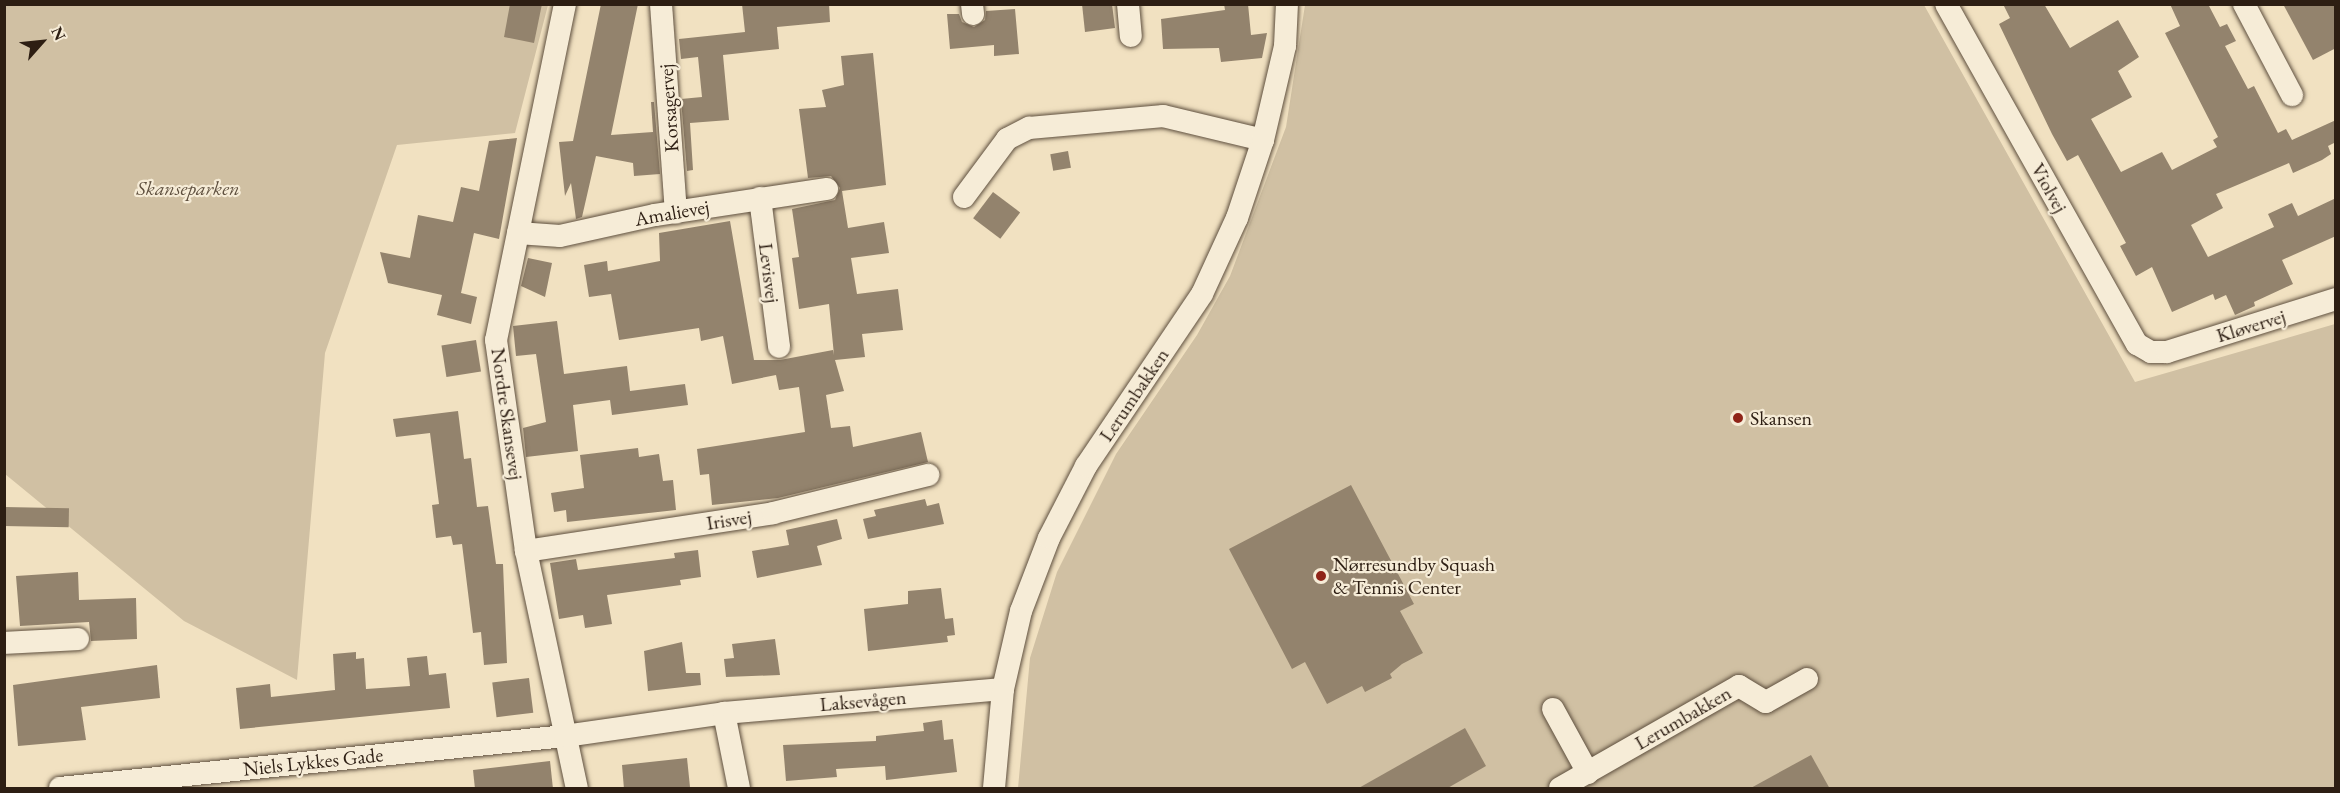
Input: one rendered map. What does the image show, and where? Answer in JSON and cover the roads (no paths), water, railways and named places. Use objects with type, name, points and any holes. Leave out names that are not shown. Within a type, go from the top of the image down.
[{"type":"street","name":"Nordre Skansevej","points":[[565,4],[496,340],[526,551],[577,789]]},
{"type":"street","name":"Korsagervej","points":[[661,4],[676,212]]},
{"type":"street","points":[[1128,4],[1131,36]]},
{"type":"street","name":"Lerumbakken","points":[[994,789],[1003,689],[1021,611],[1049,538],[1086,466],[1202,294],[1237,218],[1263,140],[1285,46],[1287,4]]},
{"type":"street","name":"Violvej","points":[[1946,4],[2137,344],[2151,352],[2167,352]]},
{"type":"street","points":[[2244,4],[2292,94]]},
{"type":"street","points":[[964,197],[1007,139],[1029,129],[1163,116],[1263,140]]},
{"type":"street","name":"Amalievej","points":[[518,233],[560,236],[676,212],[827,189]]},
{"type":"street","name":"Levisvej","points":[[760,198],[779,347]]},
{"type":"street","name":"Kløvervej","points":[[2167,352],[2336,299]]},
{"type":"street","name":"Irisvej","points":[[526,551],[773,513],[928,475]]},
{"type":"street","points":[[4,643],[78,639]]},
{"type":"street","name":"Lerumbakken","points":[[1560,789],[1739,686],[1766,702],[1807,679]]},
{"type":"street","name":"Laksevågen","points":[[566,736],[724,713],[1003,689]]},
{"type":"street","points":[[1553,709],[1588,773]]},
{"type":"street","points":[[724,713],[739,789]]},
{"type":"street","name":"Niels Lykkes Gade","points":[[60,789],[157,783],[566,736]]},
{"type":"place","name":"Skansen","points":[[1738,418]]},
{"type":"place","name":"Nørresundby Squash & Tennis Center","points":[[1321,576]]},
{"type":"park label","name":"Skanseparken","points":[[188,188]]}]
